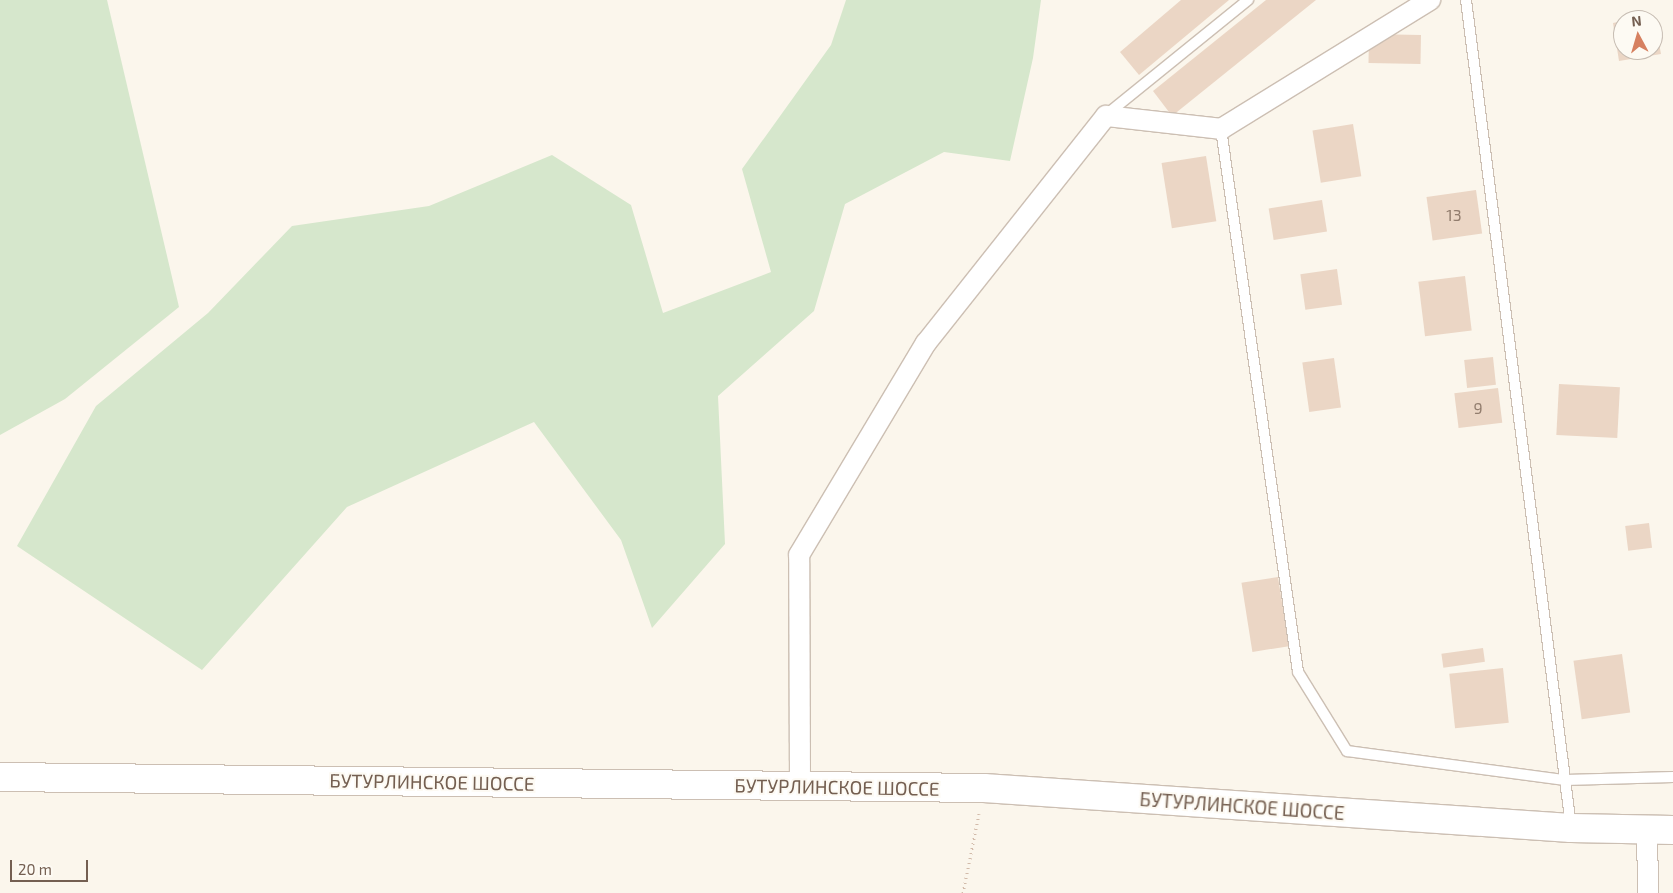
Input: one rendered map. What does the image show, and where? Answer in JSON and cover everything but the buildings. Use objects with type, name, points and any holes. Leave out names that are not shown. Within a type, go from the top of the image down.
[{"type":"main road","name":"БУТУРЛИНСКОЕ ШОССЕ","points":[[0,777],[984,788],[1571,828],[1660,829]]},
{"type":"street","points":[[800,786],[799,555],[926,343],[1106,116],[1221,129],[1430,0]]},
{"type":"street","points":[[1648,893],[1660,829]]},
{"type":"lane","points":[[1106,116],[1248,0]]},
{"type":"lane","points":[[1466,0],[1571,828]]},
{"type":"lane","points":[[1221,129],[1298,672],[1347,751],[1564,780],[1673,777]]},
{"type":"path","points":[[963,893],[984,788]]},
{"type":"green space","points":[[0,0],[107,0],[179,307],[65,399],[0,435]]},
{"type":"green space","points":[[846,0],[1041,0],[1033,58],[1010,161],[944,152],[845,204],[814,311],[718,396],[725,544],[652,628],[621,540],[534,422],[347,507],[202,670],[17,546],[96,406],[208,313],[292,226],[429,206],[552,155],[631,205],[663,313],[771,272],[742,169],[831,45]]}]
